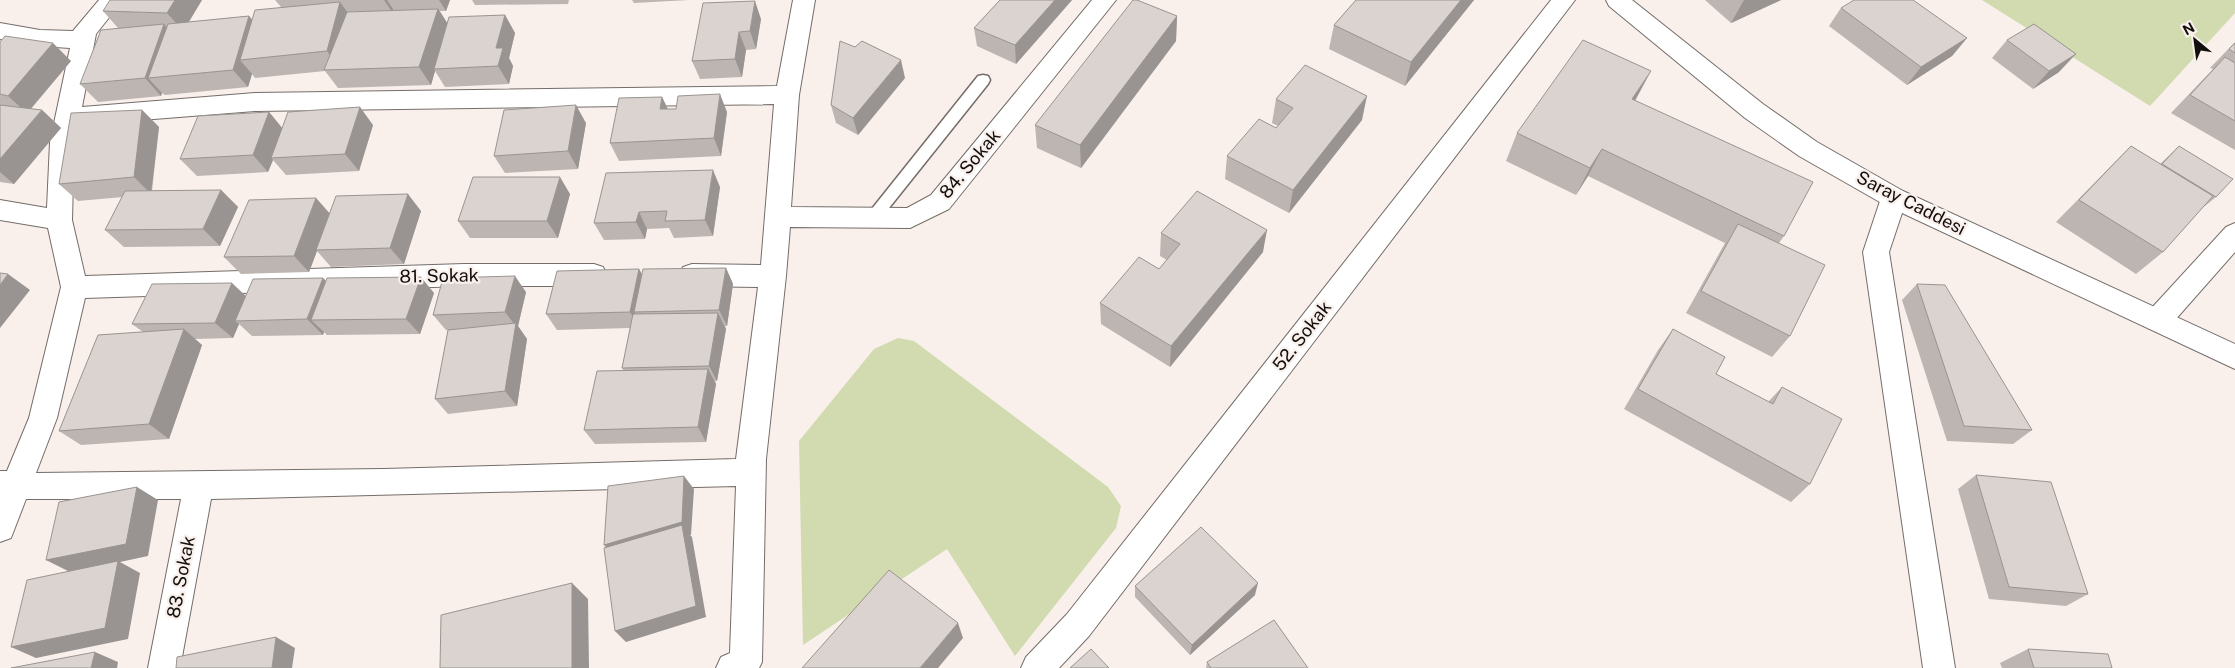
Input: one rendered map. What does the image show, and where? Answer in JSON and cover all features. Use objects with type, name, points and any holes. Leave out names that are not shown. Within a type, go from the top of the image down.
[{"type":"street","points":[[0,528],[8,485],[43,418],[74,287],[58,220],[62,142],[85,31],[112,0]]},
{"type":"street","points":[[742,666],[751,472],[773,276],[787,95],[804,0]]},
{"type":"street","name":"84. Sokak","points":[[778,217],[910,218],[940,202],[1105,0]]},
{"type":"street","name":"52. Sokak","points":[[1037,668],[1078,625],[1564,0]]},
{"type":"street","name":"Saray Caddesi","points":[[1617,0],[1754,111],[1808,149],[1894,198],[2235,357]]},
{"type":"street","points":[[0,31],[40,38],[82,40]]},
{"type":"street","points":[[68,117],[255,102],[787,95]]},
{"type":"street","points":[[1894,198],[1876,252],[1939,668]]},
{"type":"street","points":[[0,210],[58,220]]},
{"type":"street","points":[[2158,320],[2235,234]]},
{"type":"street","name":"81. Sokak","points":[[74,287],[464,275],[613,275]]},
{"type":"street","points":[[663,275],[773,276]]},
{"type":"street","points":[[8,485],[198,486],[434,482],[751,472]]},
{"type":"street","name":"83. Sokak","points":[[164,668],[198,486]]},
{"type":"lane","points":[[872,219],[983,80]]},
{"type":"green space","points":[[1982,0],[2235,0],[2235,13],[2150,106]]},
{"type":"green space","points":[[898,338],[914,341],[1108,487],[1121,506],[1116,528],[1015,656],[947,549],[803,645],[799,441],[874,349]]},
{"type":"building","points":[[110,0],[175,0],[167,13],[103,11]]},
{"type":"building","points":[[1000,0],[1055,0],[1015,45],[974,28]]},
{"type":"building","points":[[1133,0],[1177,16],[1080,145],[1035,125]]},
{"type":"building","points":[[1356,0],[1461,0],[1411,62],[1334,25]]},
{"type":"building","points":[[1854,0],[1913,0],[1967,38],[1921,67],[1841,8]]},
{"type":"building","points":[[755,1],[750,31],[739,32],[735,59],[692,61],[703,3]]},
{"type":"building","points":[[340,2],[327,51],[240,60],[255,10]]},
{"type":"building","points":[[438,9],[419,67],[324,70],[347,12]]},
{"type":"building","points":[[505,15],[496,48],[503,48],[498,66],[434,69],[449,17]]},
{"type":"building","points":[[249,16],[233,70],[148,78],[168,24]]},
{"type":"building","points":[[164,24],[145,78],[80,84],[101,30]]},
{"type":"building","points":[[2034,24],[2076,54],[2049,71],[2007,40]]},
{"type":"building","points":[[5,36],[53,43],[8,96],[0,94],[0,42]]},
{"type":"building","points":[[1583,40],[1651,71],[1632,99],[1813,182],[1784,236],[1602,149],[1590,168],[1517,133]]},
{"type":"building","points":[[840,41],[855,47],[862,41],[901,60],[853,118],[831,105]]},
{"type":"building","points":[[2235,43],[2235,53],[2229,49]]},
{"type":"building","points":[[2225,57],[2235,63],[2235,121],[2190,95]]},
{"type":"building","points":[[1305,65],[1367,96],[1293,190],[1227,156],[1259,119],[1276,128],[1293,108],[1276,99]]},
{"type":"building","points":[[720,94],[714,138],[610,143],[619,98],[662,97],[660,109],[676,109],[678,96]]},
{"type":"building","points":[[0,105],[42,110],[0,159]]},
{"type":"building","points":[[576,105],[568,151],[494,156],[504,110]]},
{"type":"building","points":[[360,107],[345,154],[271,158],[288,112]]},
{"type":"building","points":[[142,110],[134,177],[59,184],[71,113]]},
{"type":"building","points":[[269,112],[253,155],[180,159],[198,116]]},
{"type":"building","points":[[2131,146],[2213,196],[2163,252],[2079,200]]},
{"type":"building","points":[[2179,146],[2233,179],[2216,197],[2162,164]]},
{"type":"building","points":[[713,170],[705,220],[665,221],[667,211],[639,212],[636,222],[594,223],[606,173]]},
{"type":"building","points":[[473,177],[560,177],[547,221],[458,221]]},
{"type":"building","points":[[221,190],[203,229],[105,230],[125,191]]},
{"type":"building","points":[[1197,191],[1267,230],[1171,346],[1100,303],[1139,257],[1159,269],[1180,244],[1161,233]]},
{"type":"building","points":[[408,194],[390,248],[316,250],[336,196]]},
{"type":"building","points":[[316,198],[294,256],[224,257],[249,200]]},
{"type":"building","points":[[1738,224],[1825,265],[1790,336],[1701,291]]},
{"type":"building","points":[[726,268],[719,310],[634,312],[643,269]]},
{"type":"building","points":[[639,269],[630,312],[546,314],[557,271]]},
{"type":"building","points":[[0,273],[8,274],[0,285]]},
{"type":"building","points":[[515,276],[505,312],[433,315],[443,278]]},
{"type":"building","points":[[421,277],[406,319],[311,320],[327,278]]},
{"type":"building","points":[[323,278],[307,319],[235,321],[253,279]]},
{"type":"building","points":[[232,283],[215,323],[132,324],[152,284]]},
{"type":"building","points":[[1917,284],[1945,285],[2032,430],[1964,426]]},
{"type":"building","points":[[718,313],[709,366],[622,368],[633,314]]},
{"type":"building","points":[[516,323],[505,391],[435,399],[448,330]]},
{"type":"building","points":[[184,329],[149,424],[59,431],[98,335]]},
{"type":"building","points":[[1673,329],[1725,357],[1716,374],[1773,404],[1782,387],[1842,419],[1810,484],[1638,389]]},
{"type":"building","points":[[708,369],[698,427],[584,430],[597,371]]},
{"type":"building","points":[[1976,475],[2051,482],[2088,594],[2009,587]]},
{"type":"building","points":[[684,476],[682,522],[604,545],[608,486]]},
{"type":"building","points":[[137,487],[126,544],[46,560],[59,502]]},
{"type":"building","points":[[682,525],[696,606],[615,631],[604,548]]},
{"type":"building","points":[[1201,527],[1258,583],[1192,645],[1135,586]]},
{"type":"building","points":[[118,561],[105,628],[11,647],[27,580]]},
{"type":"building","points":[[889,570],[958,623],[920,668],[802,668]]},
{"type":"building","points":[[572,583],[572,668],[440,668],[441,615]]},
{"type":"building","points":[[1274,620],[1308,668],[1211,668],[1207,662]]},
{"type":"building","points":[[276,637],[272,668],[176,668],[177,657]]},
{"type":"building","points":[[1091,649],[1109,668],[1070,668]]},
{"type":"building","points":[[2028,649],[2108,654],[2112,668],[2034,668]]},
{"type":"building","points":[[95,652],[91,668],[11,668]]}]
